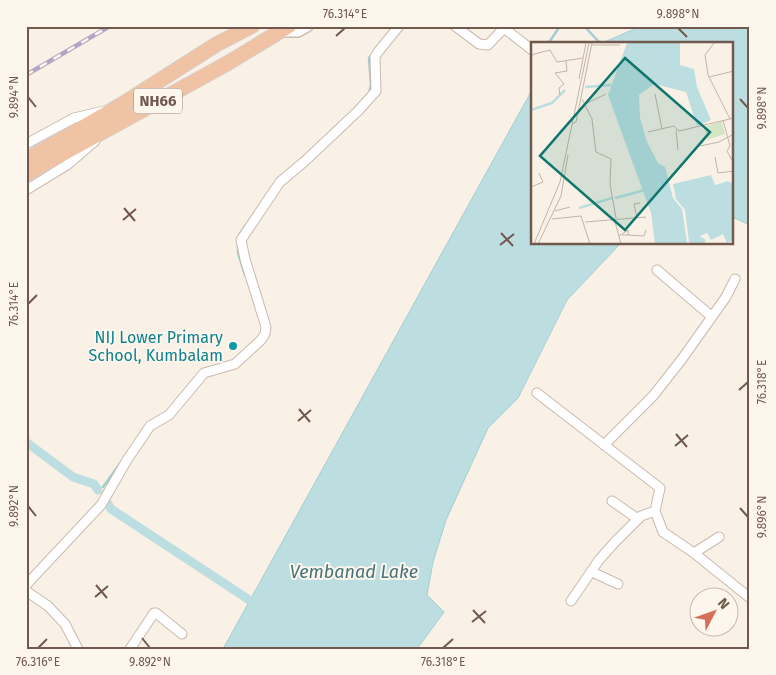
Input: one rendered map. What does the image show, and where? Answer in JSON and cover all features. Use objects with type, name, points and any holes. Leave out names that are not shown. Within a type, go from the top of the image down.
[{"type":"highway","name":"NH66","points":[[26,160],[121,105],[217,44],[252,26]]},
{"type":"highway","name":"NH66","points":[[26,174],[228,63],[281,28]]},
{"type":"street","points":[[281,28],[298,31],[307,26]]},
{"type":"street","points":[[26,585],[101,505],[127,460],[150,426],[169,415],[204,373],[234,364],[261,340],[265,334],[266,327],[241,240],[280,182],[358,111],[374,93],[377,88],[375,57],[399,26]]},
{"type":"street","points":[[455,26],[479,44],[488,45],[504,28],[531,49]]},
{"type":"street","points":[[26,144],[74,118],[121,105]]},
{"type":"street","points":[[26,190],[67,165],[116,123]]},
{"type":"street","points":[[657,270],[711,316]]},
{"type":"street","points":[[604,445],[653,396],[726,297],[735,279]]},
{"type":"street","points":[[537,392],[660,488],[655,511],[663,532],[694,553],[750,598]]},
{"type":"street","points":[[612,501],[638,519]]},
{"type":"street","points":[[571,601],[592,572],[598,560],[641,516],[655,511]]},
{"type":"street","points":[[694,553],[719,537]]},
{"type":"street","points":[[592,572],[618,584]]},
{"type":"street","points":[[26,591],[48,606],[64,624],[78,649]]},
{"type":"street","points":[[130,649],[154,612],[182,634]]},
{"type":"water","points":[[641,26],[750,26],[750,225],[734,218],[734,42],[605,42]]},
{"type":"water","name":"Vembanad Lake","points":[[531,92],[531,245],[619,245],[567,300],[518,398],[488,428],[446,520],[433,562],[427,595],[444,612],[417,649],[223,649]]},
{"type":"waterway","points":[[549,42],[560,26]]},
{"type":"waterway","points":[[584,26],[599,42]]},
{"type":"waterway","points":[[369,94],[371,85],[369,58],[373,54]]},
{"type":"waterway","points":[[239,235],[246,225]]},
{"type":"waterway","points":[[238,246],[238,253],[245,275]]},
{"type":"waterway","points":[[179,397],[198,374]]},
{"type":"waterway","points":[[26,442],[73,477],[94,484],[98,490]]},
{"type":"waterway","points":[[103,487],[124,458]]},
{"type":"waterway","points":[[108,504],[111,509],[260,607]]},
{"type":"railway","points":[[26,75],[110,26]]},
{"type":"place","name":"NIJ Lower Primary School, Kumbalam","points":[[233,346]]}]
